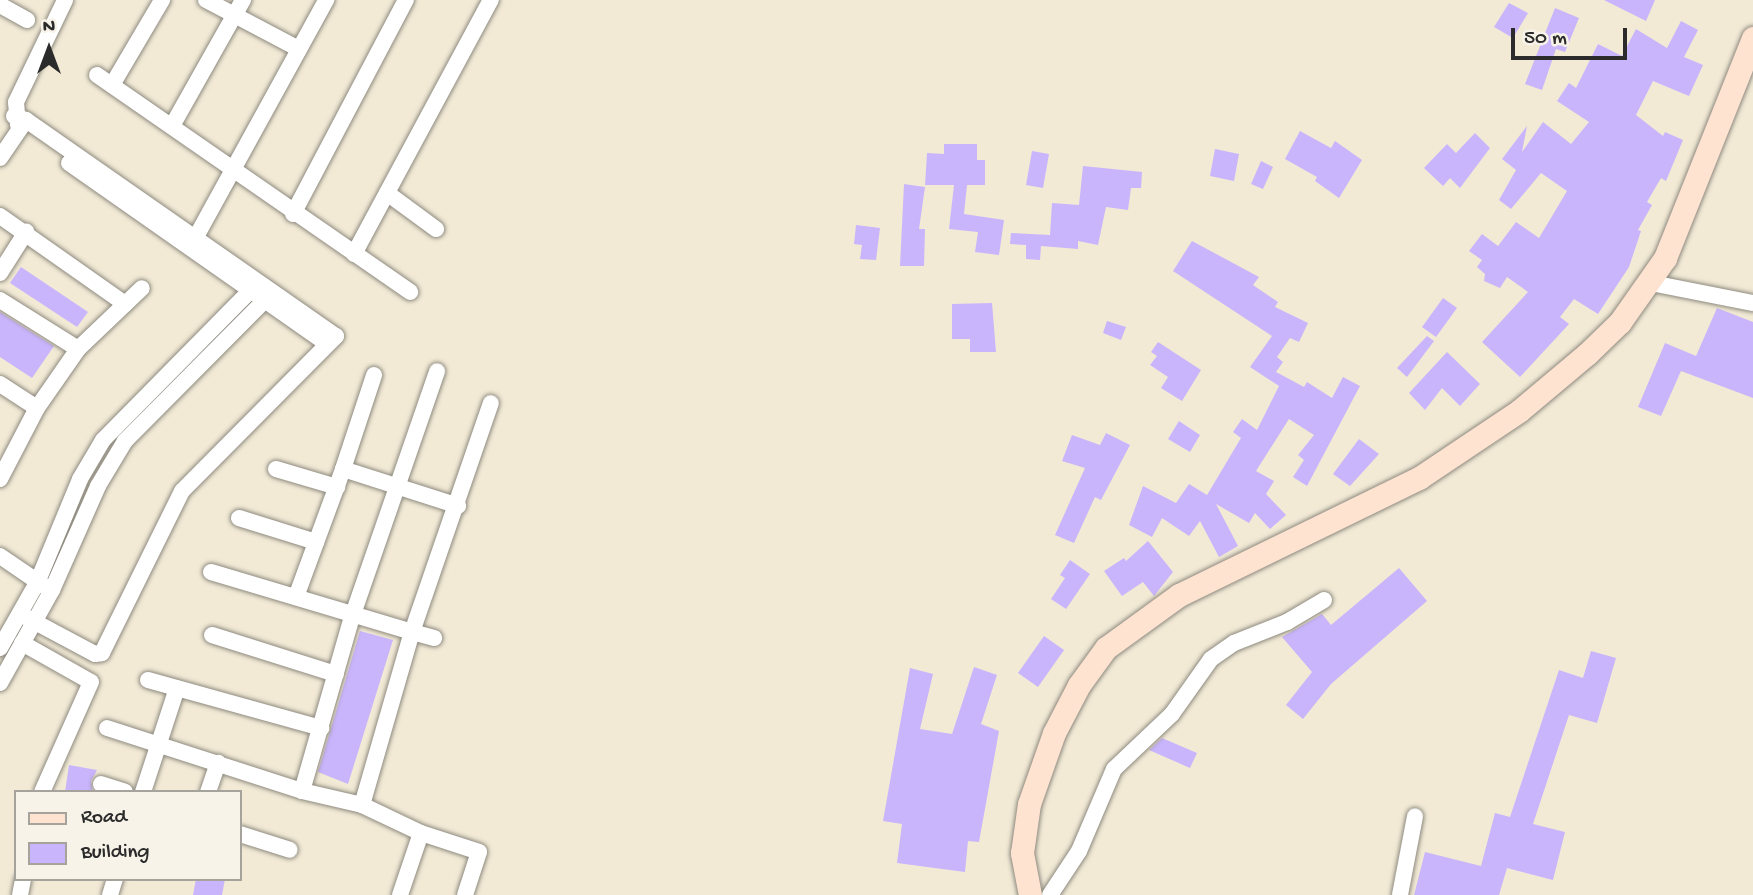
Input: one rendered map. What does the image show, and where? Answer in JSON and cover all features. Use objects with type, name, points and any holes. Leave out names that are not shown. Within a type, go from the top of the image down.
[{"type":"street","points":[[0,158],[20,121],[16,102],[65,0]]},
{"type":"street","points":[[112,85],[162,0]]},
{"type":"street","points":[[206,0],[299,49]]},
{"type":"street","points":[[172,125],[243,0]]},
{"type":"street","points":[[193,244],[326,0]]},
{"type":"street","points":[[293,214],[406,0]]},
{"type":"street","points":[[354,254],[491,0]]},
{"type":"street","points":[[0,5],[27,20]]},
{"type":"street","points":[[1030,895],[1023,837],[1045,755],[1079,685],[1106,648],[1178,594],[1356,510],[1480,439],[1587,354],[1657,284],[1753,38]]},
{"type":"street","points":[[97,75],[172,125],[293,214],[410,292]]},
{"type":"street","points":[[20,121],[261,292],[336,336],[333,342],[326,343],[182,491],[102,653],[95,654],[27,618]]},
{"type":"street","points":[[387,193],[436,229]]},
{"type":"street","points":[[0,216],[125,304]]},
{"type":"street","points":[[2,268],[26,232]]},
{"type":"street","points":[[1657,284],[1753,303]]},
{"type":"street","points":[[0,479],[4,460],[78,349],[142,288]]},
{"type":"street","points":[[0,648],[27,618],[45,586],[80,479],[103,440],[261,292]]},
{"type":"street","points":[[0,300],[78,349]]},
{"type":"street","points":[[302,791],[352,617],[437,371]]},
{"type":"street","points":[[296,597],[343,470],[374,375]]},
{"type":"street","points":[[0,384],[37,408]]},
{"type":"street","points":[[362,805],[412,632],[458,506],[491,403]]},
{"type":"street","points":[[276,469],[337,487]]},
{"type":"street","points":[[343,470],[399,485],[458,506]]},
{"type":"street","points":[[239,518],[316,542]]},
{"type":"street","points":[[0,556],[45,586]]},
{"type":"street","points":[[211,572],[352,617],[434,638]]},
{"type":"street","points":[[1050,895],[1079,850],[1114,769],[1172,714],[1211,660],[1234,643],[1287,622],[1324,600]]},
{"type":"street","points":[[0,683],[22,643],[27,618]]},
{"type":"street","points":[[212,635],[336,674]]},
{"type":"street","points":[[22,643],[91,682],[43,790]]},
{"type":"street","points":[[148,680],[321,728]]},
{"type":"street","points":[[144,790],[177,688]]},
{"type":"street","points":[[107,728],[302,791],[362,805],[421,833],[479,852],[465,895]]},
{"type":"street","points":[[209,790],[218,763]]},
{"type":"street","points":[[101,784],[119,790]]},
{"type":"street","points":[[1400,895],[1415,816]]},
{"type":"street","points":[[400,895],[421,833]]},
{"type":"street","points":[[242,835],[290,850]]},
{"type":"building","points":[[1604,0],[1655,0],[1646,21]]},
{"type":"building","points":[[1509,3],[1528,13],[1513,38],[1494,27]]},
{"type":"building","points":[[1555,8],[1579,18],[1565,52],[1556,49],[1542,90],[1525,84]]},
{"type":"building","points":[[1681,21],[1698,30],[1684,57],[1703,65],[1689,96],[1653,81],[1636,115],[1663,136],[1665,132],[1683,140],[1666,181],[1661,178],[1647,202],[1652,205],[1638,230],[1641,231],[1629,267],[1598,314],[1574,299],[1560,317],[1569,324],[1520,377],[1482,342],[1528,292],[1507,277],[1500,288],[1484,281],[1485,274],[1477,267],[1482,260],[1469,251],[1482,234],[1498,246],[1516,222],[1539,238],[1567,191],[1541,173],[1511,209],[1499,200],[1516,170],[1502,159],[1527,126],[1522,152],[1543,122],[1571,144],[1589,122],[1557,101],[1569,83],[1576,88],[1598,44],[1622,56],[1636,29],[1667,48]]},
{"type":"building","points":[[1300,131],[1331,148],[1335,141],[1362,160],[1339,198],[1315,181],[1317,177],[1285,159]]},
{"type":"building","points":[[1475,133],[1490,148],[1460,188],[1450,178],[1443,186],[1424,168],[1447,144],[1456,153]]},
{"type":"building","points":[[944,144],[977,144],[977,160],[985,160],[985,185],[967,185],[964,214],[1004,220],[999,255],[975,252],[978,232],[949,229],[954,185],[925,185],[927,153],[944,154]]},
{"type":"building","points":[[1215,149],[1239,154],[1234,181],[1210,176]]},
{"type":"building","points":[[1032,151],[1049,154],[1043,188],[1026,185]]},
{"type":"building","points":[[1261,161],[1273,167],[1263,189],[1251,184]]},
{"type":"building","points":[[1083,166],[1142,172],[1141,188],[1131,188],[1128,210],[1106,207],[1098,245],[1078,241],[1078,249],[1041,246],[1040,260],[1026,259],[1026,245],[1010,244],[1011,233],[1050,235],[1052,203],[1079,205]]},
{"type":"building","points":[[904,184],[925,187],[919,229],[925,229],[924,266],[900,266]]},
{"type":"building","points":[[856,225],[880,228],[876,260],[860,259],[862,245],[854,244]]},
{"type":"building","points":[[1192,241],[1259,277],[1253,285],[1278,302],[1275,307],[1308,323],[1299,342],[1290,338],[1277,357],[1283,362],[1276,372],[1304,387],[1307,382],[1332,398],[1343,377],[1360,386],[1307,486],[1293,477],[1304,460],[1298,455],[1314,435],[1289,419],[1256,471],[1274,481],[1266,494],[1286,515],[1270,529],[1255,513],[1249,523],[1216,504],[1238,546],[1219,557],[1200,521],[1189,536],[1162,518],[1152,537],[1129,525],[1143,486],[1176,503],[1189,484],[1207,495],[1241,438],[1233,432],[1242,419],[1257,430],[1279,386],[1250,367],[1272,336],[1173,271]]},
{"type":"building","points":[[21,267],[88,312],[77,327],[10,283]]},
{"type":"building","points":[[1443,298],[1457,308],[1436,337],[1422,327]]},
{"type":"building","points":[[992,303],[996,352],[970,352],[970,339],[952,339],[952,304]]},
{"type":"building","points":[[1717,308],[1753,322],[1753,398],[1681,371],[1661,416],[1638,407],[1665,343],[1696,356]]},
{"type":"building","points":[[0,312],[54,346],[32,378],[0,357]]},
{"type":"building","points":[[1107,321],[1126,327],[1121,340],[1103,333]]},
{"type":"building","points":[[1427,336],[1434,341],[1407,377],[1397,368]]},
{"type":"building","points":[[1158,342],[1201,370],[1182,401],[1161,388],[1168,377],[1150,365],[1157,356],[1151,352]]},
{"type":"building","points":[[1447,352],[1480,384],[1460,406],[1442,388],[1425,410],[1409,393]]},
{"type":"building","points":[[1179,421],[1200,435],[1190,452],[1168,439]]},
{"type":"building","points":[[1106,433],[1130,445],[1101,500],[1095,497],[1074,543],[1055,535],[1085,468],[1062,461],[1072,435],[1100,445]]},
{"type":"building","points":[[1359,439],[1379,454],[1350,486],[1333,474]]},
{"type":"building","points":[[1148,541],[1173,572],[1154,596],[1143,582],[1122,596],[1104,571],[1124,558],[1126,561]]},
{"type":"building","points":[[1070,560],[1090,574],[1066,609],[1051,599],[1065,578],[1060,575]]},
{"type":"building","points":[[1399,568],[1427,601],[1331,684],[1303,719],[1286,705],[1312,672],[1282,637],[1322,614],[1331,625]]},
{"type":"building","points":[[360,631],[393,640],[348,784],[318,772]]},
{"type":"building","points":[[1044,636],[1064,650],[1038,687],[1018,673]]},
{"type":"building","points":[[1591,651],[1616,658],[1597,723],[1569,715],[1533,824],[1565,832],[1553,880],[1507,868],[1499,895],[1414,895],[1425,852],[1481,866],[1495,813],[1510,817],[1559,670],[1583,678]]},
{"type":"building","points":[[974,667],[997,675],[981,724],[999,731],[979,842],[968,841],[965,872],[897,863],[902,824],[883,821],[910,668],[933,674],[920,729],[952,734]]},
{"type":"building","points":[[1162,738],[1197,753],[1190,768],[1149,750]]},
{"type":"building","points":[[69,765],[97,770],[91,781],[93,790],[65,790]]},
{"type":"building","points":[[196,881],[225,881],[222,895],[193,895]]}]
